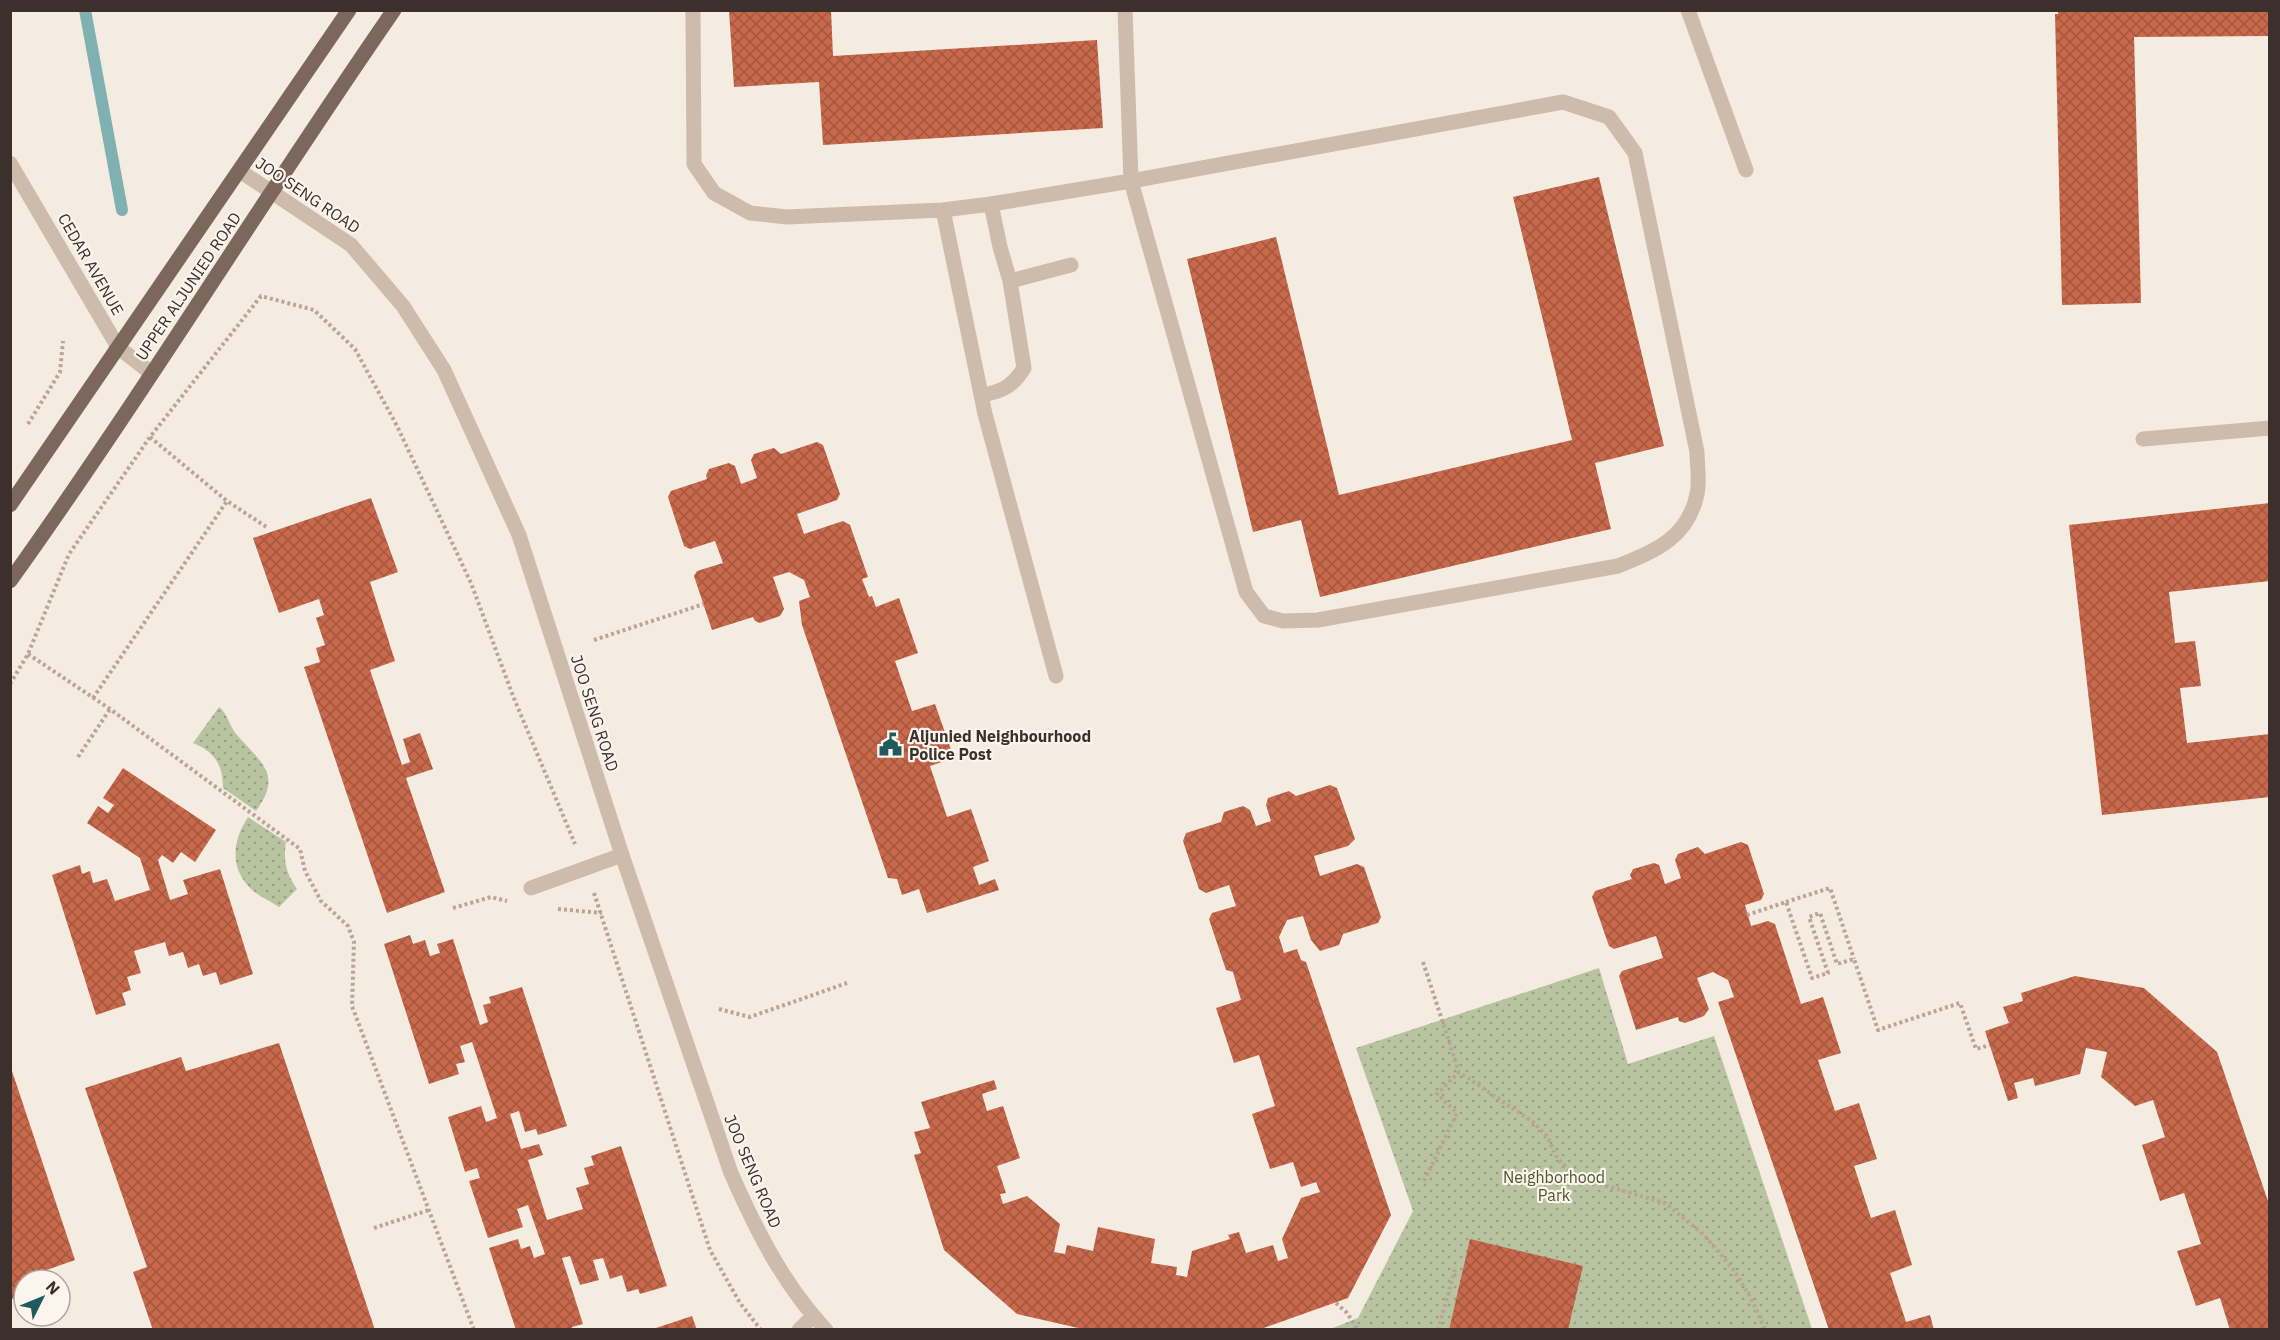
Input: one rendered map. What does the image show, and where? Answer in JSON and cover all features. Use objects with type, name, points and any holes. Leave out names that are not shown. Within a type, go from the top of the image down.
[{"type":"main road","name":"UPPER ALJUNIED ROAD","points":[[10,505],[349,10]]},
{"type":"main road","name":"UPPER ALJUNIED ROAD","points":[[10,581],[94,458],[125,417],[151,373],[320,117],[394,10]]},
{"type":"street","points":[[693,10],[693,164],[714,192],[750,213],[787,217],[943,210],[991,204],[1131,181],[1563,102],[1609,117],[1635,153],[1697,452],[1697,493],[1686,523],[1659,549],[1618,566],[1318,620],[1283,621],[1264,616],[1246,592],[1131,181],[1125,10]]},
{"type":"street","points":[[1688,10],[1746,170]]},
{"type":"street","name":"CEDAR AVENUE","points":[[10,163],[118,347],[151,373]]},
{"type":"street","name":"JOO SENG ROAD","points":[[240,171],[351,245],[403,306],[444,370],[519,535],[622,855],[731,1173],[753,1224],[780,1271],[813,1316],[826,1329]]},
{"type":"street","points":[[982,396],[1001,392],[1012,385],[1024,369],[1010,281],[991,204]]},
{"type":"street","points":[[943,210],[985,414],[1056,676]]},
{"type":"street","points":[[1010,281],[1071,265]]},
{"type":"street","points":[[2143,439],[2270,428]]},
{"type":"street","points":[[531,888],[622,855]]},
{"type":"street","points":[[799,1329],[813,1316]]},
{"type":"path","points":[[10,684],[28,654],[69,554],[150,436],[261,296],[314,310],[355,348],[397,426],[471,583],[513,696],[602,913],[704,1233],[727,1282],[761,1329]]},
{"type":"path","points":[[23,432],[60,372],[63,340]]},
{"type":"path","points":[[150,436],[227,501],[268,528]]},
{"type":"path","points":[[93,698],[227,501]]},
{"type":"path","points":[[594,640],[704,604]]},
{"type":"path","points":[[28,654],[110,709],[300,849],[305,871],[321,901],[348,926],[354,942],[352,1006],[474,1329]]},
{"type":"path","points":[[78,757],[110,709]]},
{"type":"path","points":[[1748,915],[1830,888],[1878,1030],[1960,1003],[1976,1049],[1989,1045]]},
{"type":"path","points":[[1786,902],[1812,978],[1828,973],[1809,917],[1820,913],[1837,964],[1854,958]]},
{"type":"path","points":[[1423,962],[1459,1072],[1533,1122],[1547,1136],[1557,1158],[1569,1170],[1589,1181],[1665,1203],[1704,1234],[1747,1292],[1765,1329]]},
{"type":"path","points":[[719,1009],[750,1017],[847,983]]},
{"type":"path","points":[[1424,1181],[1457,1113],[1437,1094],[1459,1072]]},
{"type":"path","points":[[374,1228],[429,1210]]},
{"type":"path","points":[[1438,1329],[1456,1266]]},
{"type":"path","points":[[1336,1303],[1347,1313],[1358,1329]]},
{"type":"path","points":[[752,1329],[757,1325]]},
{"type":"green space","points":[[219,707],[234,732],[266,770],[268,787],[256,811],[223,788],[223,780],[216,760],[207,751],[193,743]]},
{"type":"green space","points":[[248,817],[286,842],[286,867],[297,889],[279,907],[253,891],[243,880],[239,871],[235,853],[239,835]]},
{"type":"green space","name":"Neighborhood Park","points":[[1599,968],[1628,1064],[1714,1036],[1812,1329],[1328,1330],[1358,1318],[1413,1211],[1356,1048]]},
{"type":"building","points":[[729,10],[831,10],[833,56],[1097,40],[1103,128],[823,145],[819,82],[734,87]]},
{"type":"building","points":[[2058,10],[2270,10],[2270,36],[2134,37],[2141,303],[2062,305],[2055,14],[2058,14]]},
{"type":"building","points":[[1599,177],[1664,446],[1595,463],[1611,529],[1320,597],[1301,520],[1253,532],[1187,259],[1276,237],[1339,495],[1572,440],[1513,197]]},
{"type":"building","points":[[817,442],[823,445],[840,494],[837,500],[797,514],[804,534],[843,521],[850,525],[868,577],[862,579],[869,597],[872,596],[876,607],[899,598],[918,653],[895,661],[912,711],[935,704],[954,758],[930,766],[947,817],[971,809],[989,861],[973,867],[979,885],[995,879],[999,890],[927,913],[919,889],[902,895],[897,879],[888,878],[802,625],[799,601],[810,597],[804,580],[789,572],[773,577],[784,609],[780,616],[760,623],[753,617],[712,630],[694,576],[697,571],[723,563],[715,541],[690,549],[684,546],[668,497],[671,491],[707,479],[709,469],[729,463],[735,466],[741,484],[757,478],[751,460],[754,454],[774,448],[781,454]]},
{"type":"building","points":[[371,498],[398,572],[370,582],[395,661],[370,670],[402,765],[410,762],[403,739],[420,733],[433,769],[406,778],[445,892],[387,913],[304,667],[320,662],[316,648],[325,645],[316,618],[324,615],[319,599],[279,613],[253,538]]},
{"type":"building","points":[[2270,503],[2270,581],[2169,592],[2175,643],[2195,641],[2201,686],[2180,688],[2187,743],[2270,734],[2270,797],[2102,815],[2069,525]]},
{"type":"building","points":[[123,768],[216,830],[195,862],[181,852],[173,863],[162,855],[158,860],[170,900],[188,894],[183,880],[220,869],[253,974],[220,985],[216,972],[203,976],[199,964],[188,968],[183,952],[169,956],[165,942],[134,951],[141,973],[127,977],[131,990],[122,993],[126,1005],[96,1015],[52,875],[80,865],[82,874],[90,871],[93,883],[107,879],[115,901],[150,890],[140,858],[87,823],[98,806],[108,813],[114,805],[103,798]]},
{"type":"building","points":[[1330,785],[1337,788],[1355,839],[1348,846],[1314,856],[1320,876],[1357,864],[1364,867],[1381,917],[1378,923],[1343,934],[1339,945],[1320,951],[1311,940],[1303,916],[1287,920],[1279,937],[1284,953],[1297,949],[1301,960],[1306,962],[1391,1215],[1348,1298],[1258,1330],[1087,1330],[1017,1314],[944,1250],[914,1155],[921,1153],[914,1132],[930,1128],[921,1102],[994,1080],[997,1089],[982,1094],[987,1111],[1003,1106],[1020,1158],[997,1166],[1006,1193],[1000,1194],[1003,1204],[1027,1196],[1060,1224],[1054,1252],[1065,1254],[1067,1245],[1093,1251],[1098,1227],[1155,1239],[1151,1263],[1177,1267],[1176,1275],[1187,1277],[1192,1251],[1230,1239],[1228,1235],[1239,1232],[1246,1253],[1273,1245],[1278,1261],[1288,1258],[1282,1239],[1301,1198],[1320,1192],[1316,1182],[1301,1187],[1293,1162],[1270,1169],[1252,1114],[1275,1106],[1259,1055],[1234,1063],[1216,1008],[1241,1000],[1233,972],[1226,970],[1209,919],[1212,913],[1236,906],[1229,885],[1206,893],[1199,889],[1183,841],[1186,833],[1221,822],[1224,812],[1243,806],[1250,810],[1256,826],[1271,821],[1266,805],[1268,798],[1289,791],[1296,796]]},
{"type":"building","points":[[1741,842],[1748,845],[1764,894],[1761,900],[1745,905],[1751,926],[1768,921],[1775,924],[1801,1004],[1823,997],[1841,1053],[1818,1060],[1835,1111],[1859,1103],[1877,1159],[1854,1166],[1871,1218],[1895,1210],[1912,1265],[1890,1273],[1906,1322],[1930,1315],[1934,1330],[1829,1330],[1718,1002],[1734,997],[1728,980],[1713,972],[1697,978],[1709,1009],[1704,1016],[1685,1023],[1679,1021],[1678,1017],[1636,1030],[1619,976],[1622,971],[1663,958],[1656,936],[1614,949],[1609,946],[1592,897],[1595,891],[1632,879],[1630,875],[1633,869],[1654,863],[1659,865],[1665,884],[1681,878],[1675,860],[1678,854],[1698,847],[1705,854]]},
{"type":"building","points":[[410,935],[413,944],[425,940],[430,956],[440,953],[437,944],[453,939],[480,1025],[488,1022],[483,1005],[491,1003],[489,997],[522,987],[567,1126],[538,1135],[536,1129],[525,1132],[519,1111],[510,1114],[521,1149],[539,1144],[543,1155],[528,1160],[547,1220],[583,1209],[576,1188],[589,1184],[584,1168],[594,1165],[591,1156],[621,1146],[667,1286],[640,1294],[638,1289],[627,1292],[622,1275],[610,1279],[603,1258],[593,1260],[599,1280],[580,1285],[570,1256],[562,1258],[583,1324],[572,1327],[572,1330],[516,1330],[489,1248],[518,1239],[521,1249],[530,1246],[534,1258],[545,1254],[528,1205],[517,1209],[523,1227],[488,1238],[469,1181],[480,1178],[477,1168],[465,1172],[448,1117],[481,1106],[486,1122],[497,1118],[472,1042],[460,1046],[465,1062],[456,1064],[459,1074],[429,1084],[384,944]]},
{"type":"building","points":[[2075,976],[2144,988],[2217,1052],[2270,1207],[2270,1330],[2230,1330],[2220,1298],[2196,1306],[2177,1251],[2201,1244],[2184,1193],[2160,1201],[2142,1145],[2165,1137],[2153,1100],[2135,1106],[2101,1077],[2107,1052],[2086,1048],[2080,1074],[2035,1086],[2033,1078],[2014,1083],[2018,1098],[2008,1101],[1985,1031],[2009,1023],[2003,1007],[2023,1001],[2021,993]]},
{"type":"building","points":[[279,1043],[375,1330],[153,1330],[133,1272],[147,1267],[85,1088],[181,1057],[186,1071]]},
{"type":"building","points":[[11,1068],[75,1260],[52,1268],[12,1268],[12,1298],[10,1297]]},
{"type":"building","points":[[1470,1239],[1583,1266],[1568,1330],[1449,1330]]},
{"type":"building","points":[[692,1316],[697,1330],[653,1330],[653,1329]]},
{"type":"waterway","points":[[85,10],[122,210]]},
{"type":"place","name":"Aljunied Neighbourhood Police Post","points":[[891,745]]}]
